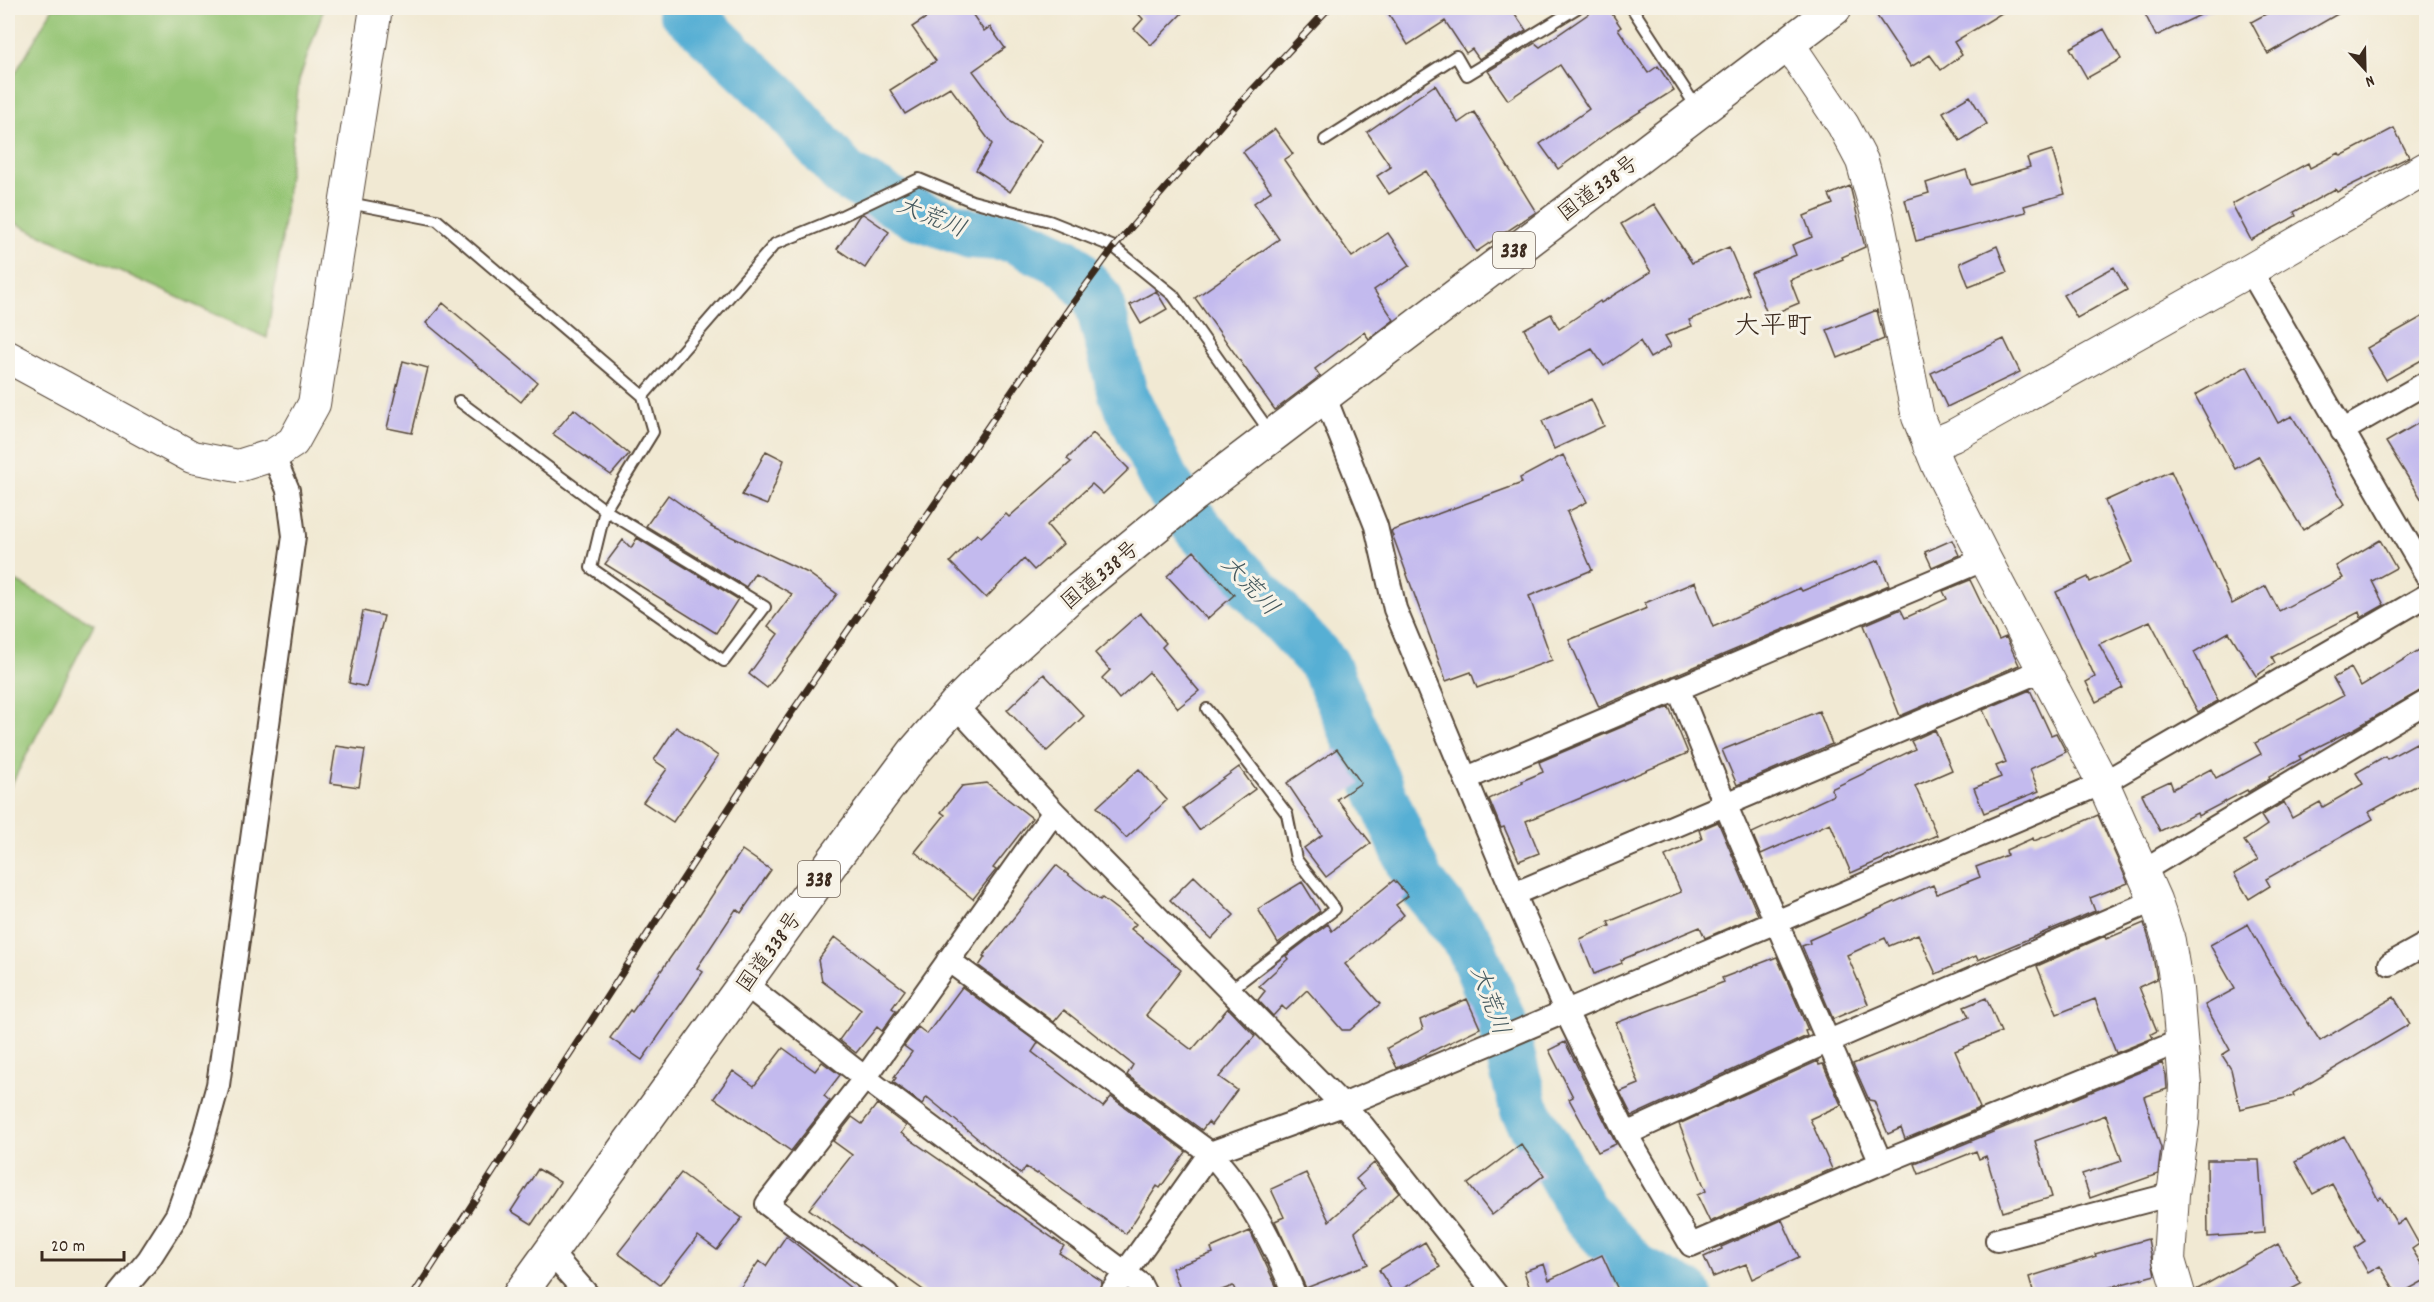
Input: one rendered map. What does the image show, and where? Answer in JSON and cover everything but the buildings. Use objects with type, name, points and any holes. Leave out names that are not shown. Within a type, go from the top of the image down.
[{"type":"highway","name":"国道338号","points":[[520,1294],[915,751],[955,705],[998,662],[1072,595],[1272,435],[1835,8]]},
{"type":"street","points":[[8,357],[192,457],[238,466],[273,455],[293,442],[315,404],[376,8]]},
{"type":"street","points":[[1789,45],[1843,125],[1862,161],[1877,214],[1918,417],[1929,446],[1985,560],[2103,783],[2155,900],[2169,941],[2183,1040],[2185,1085],[2183,1122],[2173,1194],[2169,1260],[2179,1294]]},
{"type":"street","points":[[1929,446],[1953,436],[2427,168]]},
{"type":"street","points":[[2250,270],[2427,574]]},
{"type":"street","points":[[2342,431],[2427,383]]},
{"type":"street","points":[[1324,395],[1376,526],[1395,609],[1514,894],[1566,1012],[1626,1134],[1691,1245],[1881,1163],[2183,1040]]},
{"type":"street","points":[[120,1294],[149,1259],[177,1215],[200,1150],[218,1085],[294,536],[288,490],[273,455]]},
{"type":"street","points":[[1467,778],[1985,560]]},
{"type":"street","points":[[1110,1294],[1210,1153],[1342,1105],[1777,923],[2103,783],[2427,596]]},
{"type":"street","points":[[1514,894],[2043,670]]},
{"type":"street","points":[[1678,688],[1725,804],[1881,1163]]},
{"type":"street","points":[[2142,871],[2427,702]]},
{"type":"street","points":[[955,705],[1054,812],[1363,1126],[1496,1294]]},
{"type":"street","points":[[887,1294],[767,1204],[865,1078],[1054,812]]},
{"type":"street","points":[[1626,1134],[1828,1041],[2155,900]]},
{"type":"street","points":[[2390,964],[2427,944]]},
{"type":"street","points":[[948,960],[1210,1153],[1230,1174],[1258,1218],[1294,1294]]},
{"type":"street","points":[[745,984],[865,1078],[1125,1272],[1140,1284],[1145,1294]]},
{"type":"street","points":[[1997,1240],[2173,1194]]},
{"type":"street","points":[[550,1252],[587,1294]]},
{"type":"lane","points":[[1325,140],[1456,56],[1467,75],[1577,8]]},
{"type":"lane","points":[[1632,8],[1699,111]]},
{"type":"lane","points":[[643,396],[775,244],[831,221],[919,179],[972,201],[1049,220],[1114,248],[1173,295],[1272,435]]},
{"type":"lane","points":[[346,202],[436,220],[643,396],[653,432],[605,510],[591,568],[724,661],[765,607],[605,510],[459,401]]},
{"type":"lane","points":[[1208,709],[1287,814],[1296,859],[1335,909],[1230,990]]},
{"type":"green space","points":[[53,8],[324,8],[299,80],[282,238],[267,338],[8,220],[8,86]]},
{"type":"green space","points":[[8,577],[94,624],[8,791]]},
{"type":"waterway","name":"大荒川","points":[[682,8],[778,99],[845,175],[911,212],[971,234],[1012,237],[1069,265],[1098,299],[1123,394],[1164,480],[1198,528],[1325,665],[1419,881],[1469,943],[1501,1019],[1524,1108],[1584,1213],[1636,1268],[1687,1294]]},
{"type":"railway","points":[[414,1294],[783,725],[1070,307],[1114,247],[1242,101],[1329,8]]},
{"type":"district","name":"大平町","points":[[1773,324]]}]
